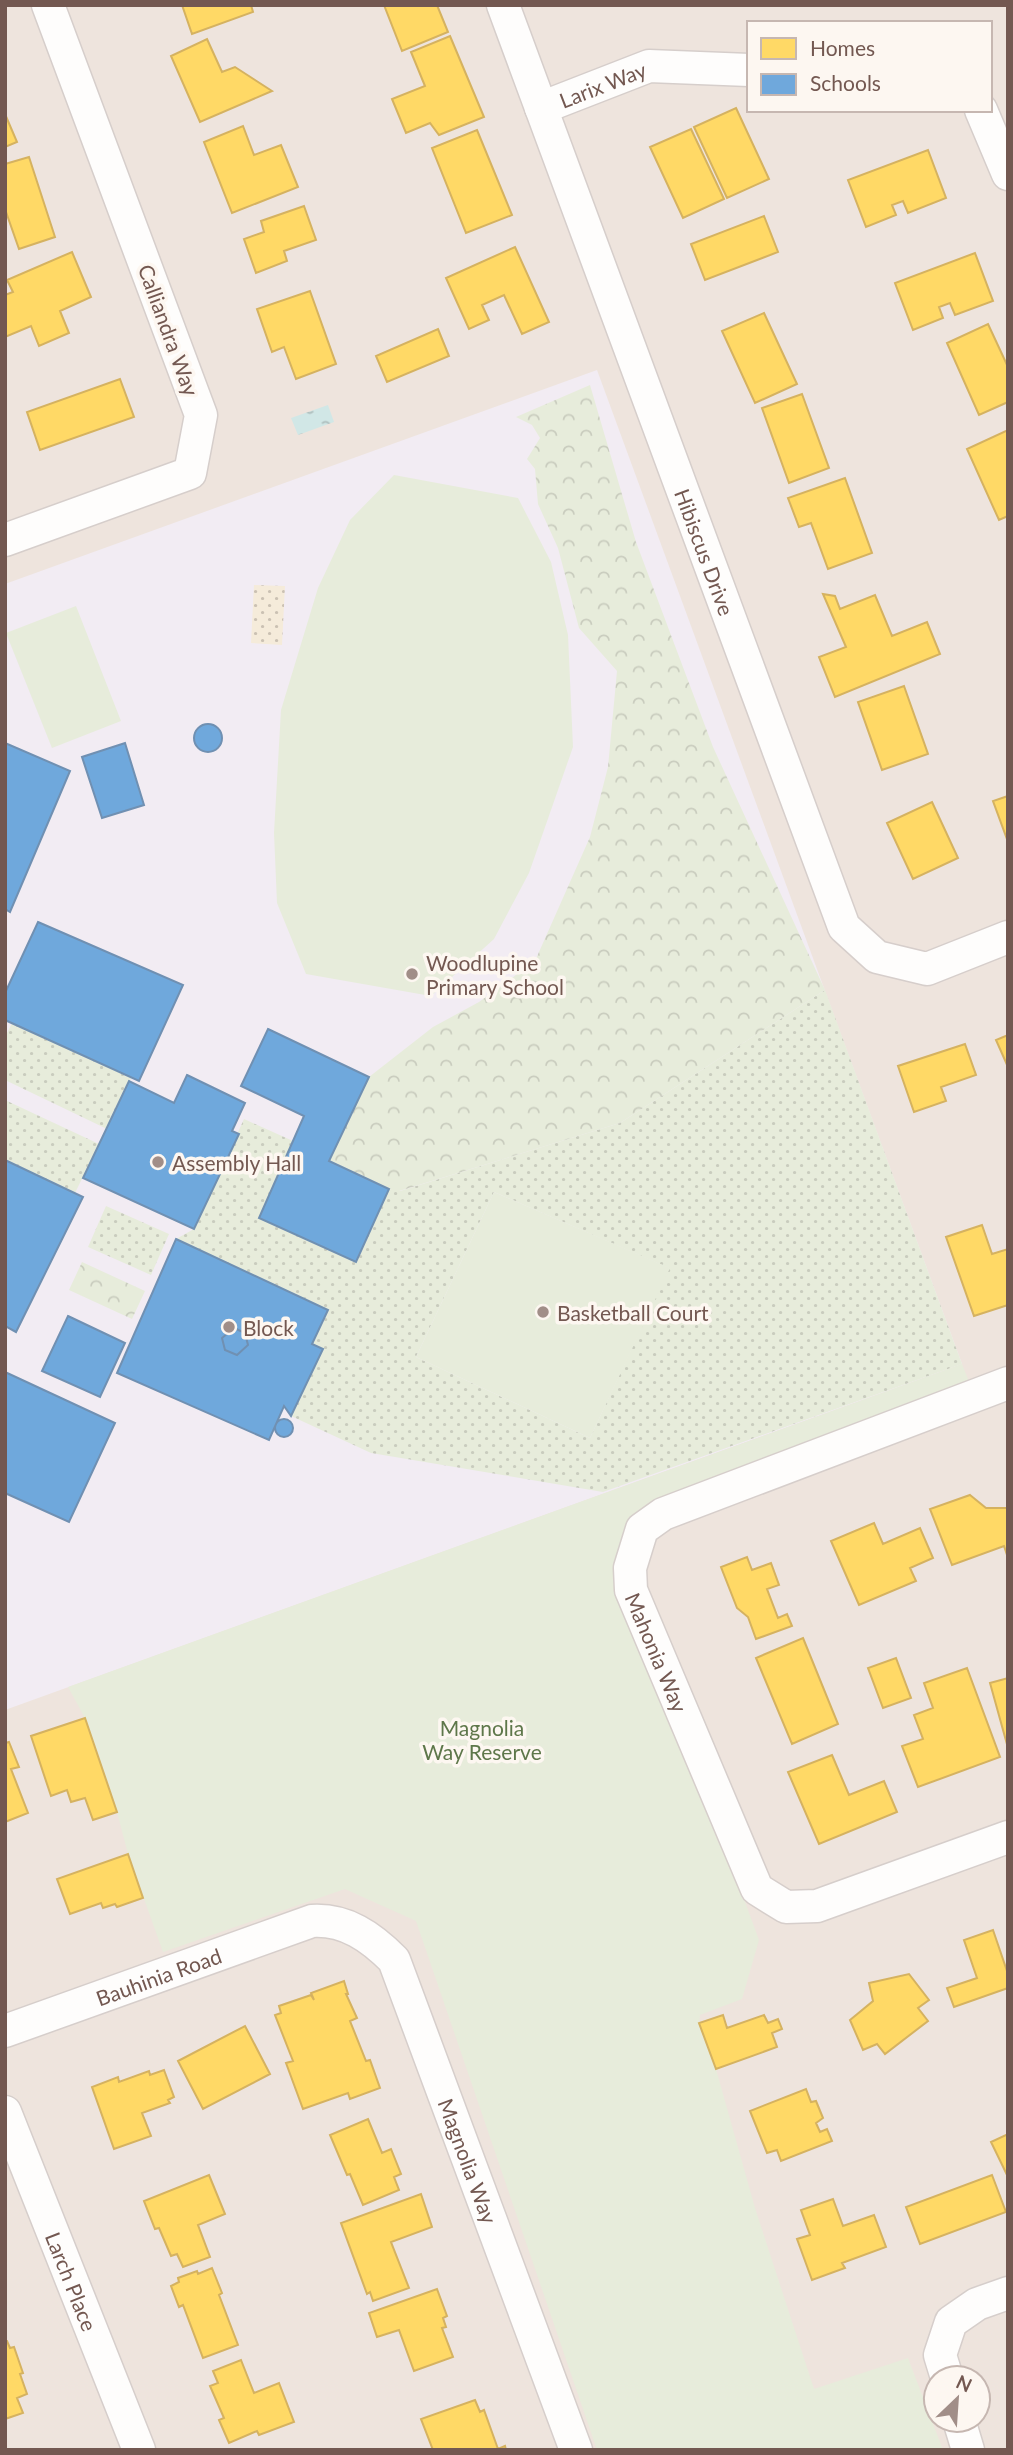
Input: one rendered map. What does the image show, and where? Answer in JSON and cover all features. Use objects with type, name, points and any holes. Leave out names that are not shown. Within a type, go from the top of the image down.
[{"type":"street","name":"Calliandra Way","points":[[5,540],[190,473],[201,415],[48,5]]},
{"type":"street","name":"Hibiscus Drive","points":[[503,5],[844,927],[877,957],[927,968],[1008,937]]},
{"type":"street","name":"Larix Way","points":[[541,108],[649,66],[747,70]]},
{"type":"street","points":[[983,112],[1008,174]]},
{"type":"street","name":"Mahonia Way","points":[[1008,1383],[663,1514],[642,1529],[631,1568],[631,1590],[757,1889],[786,1907],[817,1906],[1008,1838]]},
{"type":"street","name":"Bauhinia Road","points":[[5,2031],[312,1921]]},
{"type":"street","name":"Magnolia Way","points":[[312,1921],[331,1921],[355,1929],[394,1960],[576,2450]]},
{"type":"street","name":"Larch Place","points":[[5,2112],[139,2450]]},
{"type":"street","points":[[943,2364],[940,2355],[951,2322],[977,2304],[1008,2293]]},
{"type":"shaded area","points":[[5,5],[1008,5],[1008,2450],[5,2450]]},
{"type":"shaded area","name":"Woodlupine Primary School","points":[[597,370],[962,1364],[5,1710],[5,584]]},
{"type":"green space","points":[[590,385],[636,542],[713,747],[825,990],[620,1123],[396,1192],[329,1161],[369,1077],[433,1027],[479,1002],[535,961],[590,837],[608,767],[617,671],[579,628],[558,548],[538,504],[535,469],[527,459],[540,438],[532,425],[516,417]]},
{"type":"green space","points":[[394,475],[518,498],[551,562],[568,635],[573,747],[529,873],[494,939],[431,996],[306,974],[277,903],[274,833],[281,710],[318,588],[350,520]]},
{"type":"green space","points":[[76,606],[121,721],[52,748],[6,633]]},
{"type":"green space","points":[[825,990],[962,1364],[603,1492],[371,1453],[291,1416],[312,1344],[327,1310],[176,1239],[194,1229],[244,1119],[293,1141],[259,1218],[356,1261],[389,1189],[400,1191],[620,1123]],"holes":[[[494,1192],[669,1268],[590,1438],[416,1357]]]},
{"type":"green space","points":[[12,1023],[131,1078],[107,1129],[5,1080],[5,1037]]},
{"type":"green space","points":[[5,1100],[99,1144],[75,1193],[5,1160]]},
{"type":"green space","name":"Basketball Court","points":[[494,1192],[670,1268],[590,1438],[416,1357]]},
{"type":"green space","points":[[106,1206],[169,1234],[151,1275],[88,1247]]},
{"type":"green space","points":[[82,1262],[145,1291],[132,1319],[69,1290]]},
{"type":"green space","name":"Magnolia Way Reserve","points":[[962,1364],[977,1402],[652,1533],[631,1590],[759,1940],[742,1999],[700,2015],[699,2023],[716,2069],[755,2208],[814,2389],[908,2358],[922,2395],[922,2434],[937,2434],[943,2450],[597,2450],[416,1921],[345,1889],[163,1952],[128,1854],[117,1812],[85,1718],[68,1687]]},
{"type":"sand","points":[[254,585],[285,586],[282,645],[251,643]]},
{"type":"water","points":[[328,405],[334,422],[298,435],[291,418]]},
{"type":"building: Homes","points":[[182,5],[251,5],[253,12],[192,34]]},
{"type":"building: Homes","points":[[384,5],[437,5],[448,32],[402,51]]},
{"type":"building: Homes","points":[[450,36],[484,117],[439,135],[430,123],[406,133],[392,99],[425,86],[411,52]]},
{"type":"building: Homes","points":[[207,39],[222,72],[235,67],[272,91],[200,122],[171,56]]},
{"type":"building: Homes","points":[[736,108],[769,179],[727,198],[694,127]]},
{"type":"building: Homes","points":[[5,114],[17,142],[5,147]]},
{"type":"building: Homes","points":[[243,126],[254,155],[281,145],[298,187],[232,213],[204,142]]},
{"type":"building: Homes","points":[[691,129],[724,199],[683,218],[650,147]]},
{"type":"building: Homes","points":[[477,130],[512,215],[466,233],[432,148]]},
{"type":"building: Homes","points":[[928,150],[946,198],[908,213],[903,201],[892,205],[896,215],[866,227],[848,180]]},
{"type":"building: Homes","points":[[29,157],[55,237],[19,249],[5,209],[5,164]]},
{"type":"building: Homes","points":[[304,206],[316,240],[284,251],[287,261],[256,273],[244,239],[264,232],[261,221]]},
{"type":"building: Homes","points":[[764,216],[778,252],[705,280],[691,244]]},
{"type":"building: Homes","points":[[515,247],[549,322],[522,334],[504,295],[482,305],[489,320],[469,329],[446,278]]},
{"type":"building: Homes","points":[[72,252],[91,297],[60,311],[69,333],[39,346],[31,326],[5,337],[5,295],[13,292],[7,280]]},
{"type":"building: Homes","points":[[975,253],[993,301],[955,315],[950,303],[939,307],[943,318],[913,330],[895,283]]},
{"type":"building: Homes","points":[[310,291],[336,364],[296,379],[284,347],[272,352],[257,309]]},
{"type":"building: Homes","points":[[764,313],[797,384],[755,403],[722,331]]},
{"type":"building: Homes","points":[[988,324],[1008,367],[1008,402],[979,415],[947,343]]},
{"type":"building: Homes","points":[[438,329],[449,356],[387,382],[376,356]]},
{"type":"building: Homes","points":[[120,379],[134,417],[40,450],[27,412]]},
{"type":"building: Homes","points":[[802,394],[829,468],[789,483],[762,408]]},
{"type":"building: Homes","points":[[1008,430],[1008,516],[999,520],[967,449]]},
{"type":"building: Homes","points":[[845,478],[872,553],[828,569],[811,523],[799,527],[788,498]]},
{"type":"building: Homes","points":[[823,594],[835,596],[840,609],[875,595],[892,636],[927,622],[940,654],[835,697],[819,657],[846,647]]},
{"type":"building: Homes","points":[[904,686],[928,754],[882,770],[858,702]]},
{"type":"building: Homes","points":[[1008,796],[1008,842],[993,801]]},
{"type":"building: Homes","points":[[932,802],[958,858],[913,879],[887,823]]},
{"type":"building: Homes","points":[[1008,1035],[1008,1067],[996,1040]]},
{"type":"building: Homes","points":[[965,1044],[976,1075],[941,1087],[946,1101],[914,1112],[898,1066]]},
{"type":"building: Homes","points":[[982,1225],[992,1254],[1008,1249],[1008,1305],[974,1316],[946,1237]]},
{"type":"building: Homes","points":[[970,1495],[986,1508],[1008,1508],[1008,1558],[1004,1546],[952,1565],[930,1509]]},
{"type":"building: Homes","points":[[874,1523],[883,1544],[920,1528],[933,1558],[910,1568],[916,1581],[859,1605],[831,1541]]},
{"type":"building: Homes","points":[[747,1557],[752,1570],[771,1563],[779,1585],[767,1589],[778,1618],[787,1614],[792,1626],[756,1639],[748,1617],[737,1608],[721,1567]]},
{"type":"building: Homes","points":[[803,1638],[838,1724],[792,1744],[756,1658]]},
{"type":"building: Homes","points":[[896,1658],[911,1698],[883,1708],[868,1668]]},
{"type":"building: Homes","points":[[967,1668],[1000,1757],[918,1787],[902,1746],[923,1739],[914,1715],[933,1708],[924,1683]]},
{"type":"building: Homes","points":[[1008,1678],[1008,1748],[990,1683]]},
{"type":"building: Homes","points":[[85,1718],[117,1812],[93,1820],[85,1798],[71,1802],[67,1790],[51,1796],[31,1736]]},
{"type":"building: Homes","points":[[9,1742],[19,1767],[11,1769],[28,1813],[5,1822],[5,1743]]},
{"type":"building: Homes","points":[[832,1755],[849,1795],[884,1781],[897,1812],[819,1844],[788,1772]]},
{"type":"building: Homes","points":[[128,1854],[143,1898],[117,1907],[115,1904],[103,1908],[101,1903],[70,1914],[57,1879]]},
{"type":"building: Homes","points":[[993,1930],[1008,1974],[1008,1988],[954,2007],[947,1988],[977,1978],[964,1940]]},
{"type":"building: Homes","points":[[909,1974],[929,2000],[918,2008],[928,2021],[885,2054],[877,2044],[863,2050],[850,2020],[873,2001],[869,1983]]},
{"type":"building: Homes","points":[[344,1981],[346,1994],[357,2018],[350,2021],[366,2061],[370,2060],[380,2088],[350,2099],[348,2093],[303,2109],[286,2063],[293,2061],[275,2015],[281,2013],[279,2006],[311,1995],[314,2000],[311,1993]]},
{"type":"building: Homes","points":[[723,2015],[727,2028],[764,2015],[768,2023],[778,2019],[782,2029],[772,2033],[777,2047],[716,2069],[699,2023]]},
{"type":"building: Homes","points":[[245,2026],[270,2074],[203,2109],[178,2061]]},
{"type":"building: Homes","points":[[164,2070],[174,2097],[168,2100],[170,2103],[142,2113],[151,2136],[114,2149],[92,2087],[118,2077],[119,2082],[149,2071],[150,2075]]},
{"type":"building: Homes","points":[[806,2089],[811,2102],[816,2101],[823,2118],[816,2123],[820,2132],[827,2129],[832,2141],[781,2161],[777,2150],[767,2153],[750,2111]]},
{"type":"building: Homes","points":[[368,2119],[382,2153],[391,2149],[401,2174],[394,2177],[399,2190],[363,2205],[330,2135]]},
{"type":"building: Homes","points":[[1008,2134],[1008,2177],[991,2142]]},
{"type":"building: Homes","points":[[209,2175],[225,2214],[198,2225],[210,2257],[183,2267],[177,2254],[171,2256],[159,2228],[155,2229],[144,2201]]},
{"type":"building: Homes","points":[[992,2175],[1006,2212],[920,2244],[906,2207]]},
{"type":"building: Homes","points":[[421,2194],[432,2227],[391,2242],[409,2288],[373,2301],[370,2292],[367,2294],[341,2223]]},
{"type":"building: Homes","points":[[833,2199],[843,2226],[874,2215],[886,2247],[842,2263],[845,2268],[812,2280],[797,2239],[810,2235],[801,2210]]},
{"type":"building: Homes","points":[[212,2268],[238,2345],[203,2358],[183,2305],[179,2307],[171,2286],[179,2282],[178,2278]]},
{"type":"building: Homes","points":[[437,2289],[447,2316],[443,2318],[446,2327],[442,2328],[453,2357],[414,2371],[399,2330],[377,2337],[369,2313]]},
{"type":"building: Homes","points":[[5,2341],[10,2348],[14,2347],[27,2394],[17,2398],[23,2413],[5,2419]]},
{"type":"building: Homes","points":[[241,2360],[254,2393],[279,2383],[294,2422],[259,2435],[257,2431],[229,2443],[219,2420],[224,2418],[210,2386],[218,2383],[213,2371]]},
{"type":"building: Homes","points":[[475,2400],[480,2412],[484,2410],[498,2449],[505,2446],[506,2450],[433,2450],[421,2419]]},
{"type":"building: Schools","points":[[208,724],[218,728],[222,738],[218,748],[208,752],[198,748],[194,738],[198,728]]},
{"type":"building: Schools","points":[[5,743],[70,771],[10,912],[5,909]]},
{"type":"building: Schools","points":[[125,743],[144,805],[102,818],[82,757]]},
{"type":"building: Schools","points":[[38,922],[183,985],[139,1081],[5,1020],[5,993]]},
{"type":"building: Schools","points":[[268,1029],[369,1077],[329,1161],[389,1189],[356,1262],[259,1218],[304,1116],[241,1086]]},
{"type":"building: Schools","name":"Assembly Hall","points":[[187,1075],[245,1103],[232,1131],[239,1134],[194,1229],[83,1178],[129,1081],[174,1103]]},
{"type":"building: Schools","points":[[5,1160],[83,1197],[16,1332],[5,1326]]},
{"type":"building: Schools","name":"Block","points":[[176,1239],[328,1310],[312,1344],[323,1349],[291,1416],[284,1406],[269,1440],[117,1373]]},
{"type":"building: Schools","points":[[68,1316],[125,1343],[100,1397],[42,1371]]},
{"type":"building: Schools","points":[[234,1328],[245,1333],[248,1345],[237,1355],[225,1350],[222,1338]]},
{"type":"building: Schools","points":[[5,1372],[115,1423],[69,1522],[5,1493]]},
{"type":"building: Schools","points":[[284,1419],[290,1422],[293,1428],[290,1434],[284,1437],[278,1434],[275,1428],[278,1422]]},
{"type":"place","name":"Woodlupine Primary School","points":[[412,974]]},
{"type":"place","name":"Assembly Hall","points":[[158,1162]]},
{"type":"place","name":"Basketball Court","points":[[543,1312]]},
{"type":"place","name":"Block","points":[[229,1327]]}]
